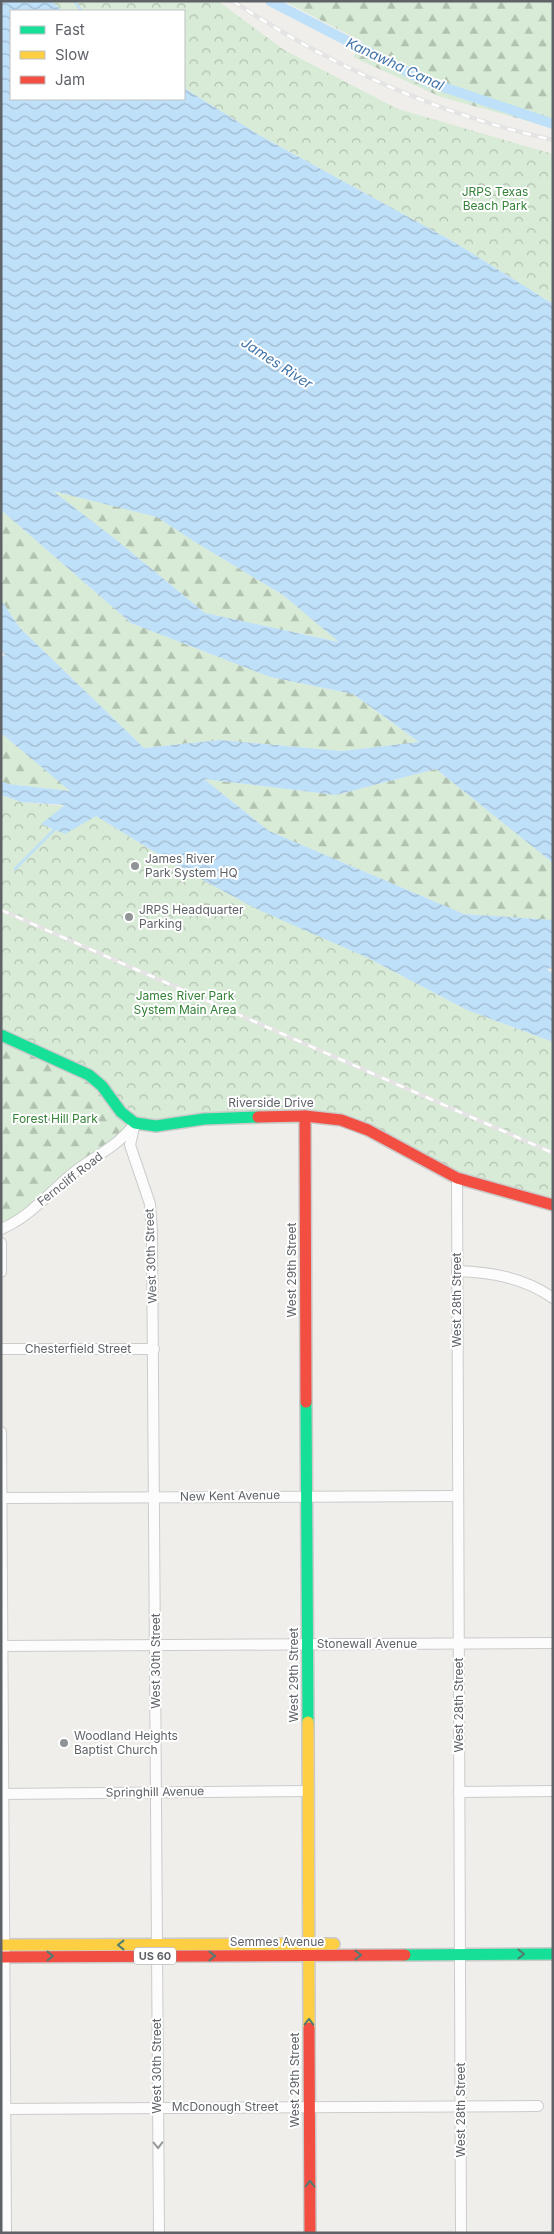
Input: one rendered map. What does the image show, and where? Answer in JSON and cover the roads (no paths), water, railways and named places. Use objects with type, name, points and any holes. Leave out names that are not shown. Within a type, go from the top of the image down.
[{"type":"street","points":[[1,1035],[89,1075],[102,1086],[121,1112],[135,1123]]},
{"type":"street","name":"Riverside Drive","points":[[135,1123],[156,1126],[214,1118],[305,1116],[332,1118],[359,1126],[457,1178],[553,1205]]},
{"type":"street","name":"West 29th Street","points":[[305,1116],[310,2233]]},
{"type":"street","name":"Ferncliff Road","points":[[1,1229],[23,1218],[78,1169],[119,1142],[135,1123]]},
{"type":"street","name":"West 30th Street","points":[[135,1123],[130,1145],[152,1215],[159,2233]]},
{"type":"street","name":"West 28th Street","points":[[457,1178],[461,2233]]},
{"type":"street","points":[[1,1243],[1,1272]]},
{"type":"street","points":[[457,1271],[479,1271],[507,1277],[531,1285],[553,1298]]},
{"type":"street","name":"Chesterfield Street","points":[[1,1349],[154,1349]]},
{"type":"street","points":[[1,1432],[6,2233]]},
{"type":"street","name":"New Kent Avenue","points":[[2,1498],[458,1496]]},
{"type":"street","name":"Stonewall Avenue","points":[[3,1646],[553,1643]]},
{"type":"street","name":"Springhill Avenue","points":[[3,1794],[308,1791]]},
{"type":"street","points":[[459,1792],[553,1791]]},
{"type":"street","name":"Semmes Avenue","points":[[461,1949],[553,1943]]},
{"type":"street","name":"Semmes Avenue","points":[[3,1951],[461,1949],[553,1954]]},
{"type":"street","name":"McDonough Street","points":[[4,2109],[538,2106]]},
{"type":"water","name":"James River","points":[[1,1],[51,1],[62,10],[10,10],[10,100],[185,100],[185,89],[259,135],[454,242],[553,304],[553,863],[436,769],[336,795],[204,779],[269,831],[464,914],[553,920],[553,968],[547,969],[553,974],[553,1042],[467,1010],[368,958],[259,910],[184,870],[96,816],[65,834],[41,824],[65,805],[21,802],[1,795],[1,781],[8,784],[70,791],[1,733],[1,658],[5,655],[1,650],[1,600],[20,628],[144,748],[220,740],[342,751],[419,742],[353,694],[270,677],[131,623],[1,510]],"holes":[[[53,491],[157,517],[283,595],[339,642],[205,613],[119,542]]]},
{"type":"waterway","points":[[74,1],[81,10]]},
{"type":"waterway","name":"Kanawha Canal","points":[[270,1],[425,81],[553,124]]},
{"type":"waterway","points":[[15,869],[55,829]]},
{"type":"railway","points":[[233,1],[308,47],[387,86],[468,117],[553,140]]},
{"type":"railway","points":[[1,910],[553,1153]]},
{"type":"place","name":"James River Park System HQ","points":[[135,866]]},
{"type":"place","name":"JRPS Headquarter Parking","points":[[129,917]]},
{"type":"place","name":"Woodland Heights Baptist Church","points":[[64,1743]]},
{"type":"park label","name":"JRPS Texas Beach Park","points":[[495,199]]},
{"type":"park label","name":"James River Park System Main Area","points":[[185,1003]]},
{"type":"park label","name":"Forest Hill Park","points":[[55,1119]]}]
